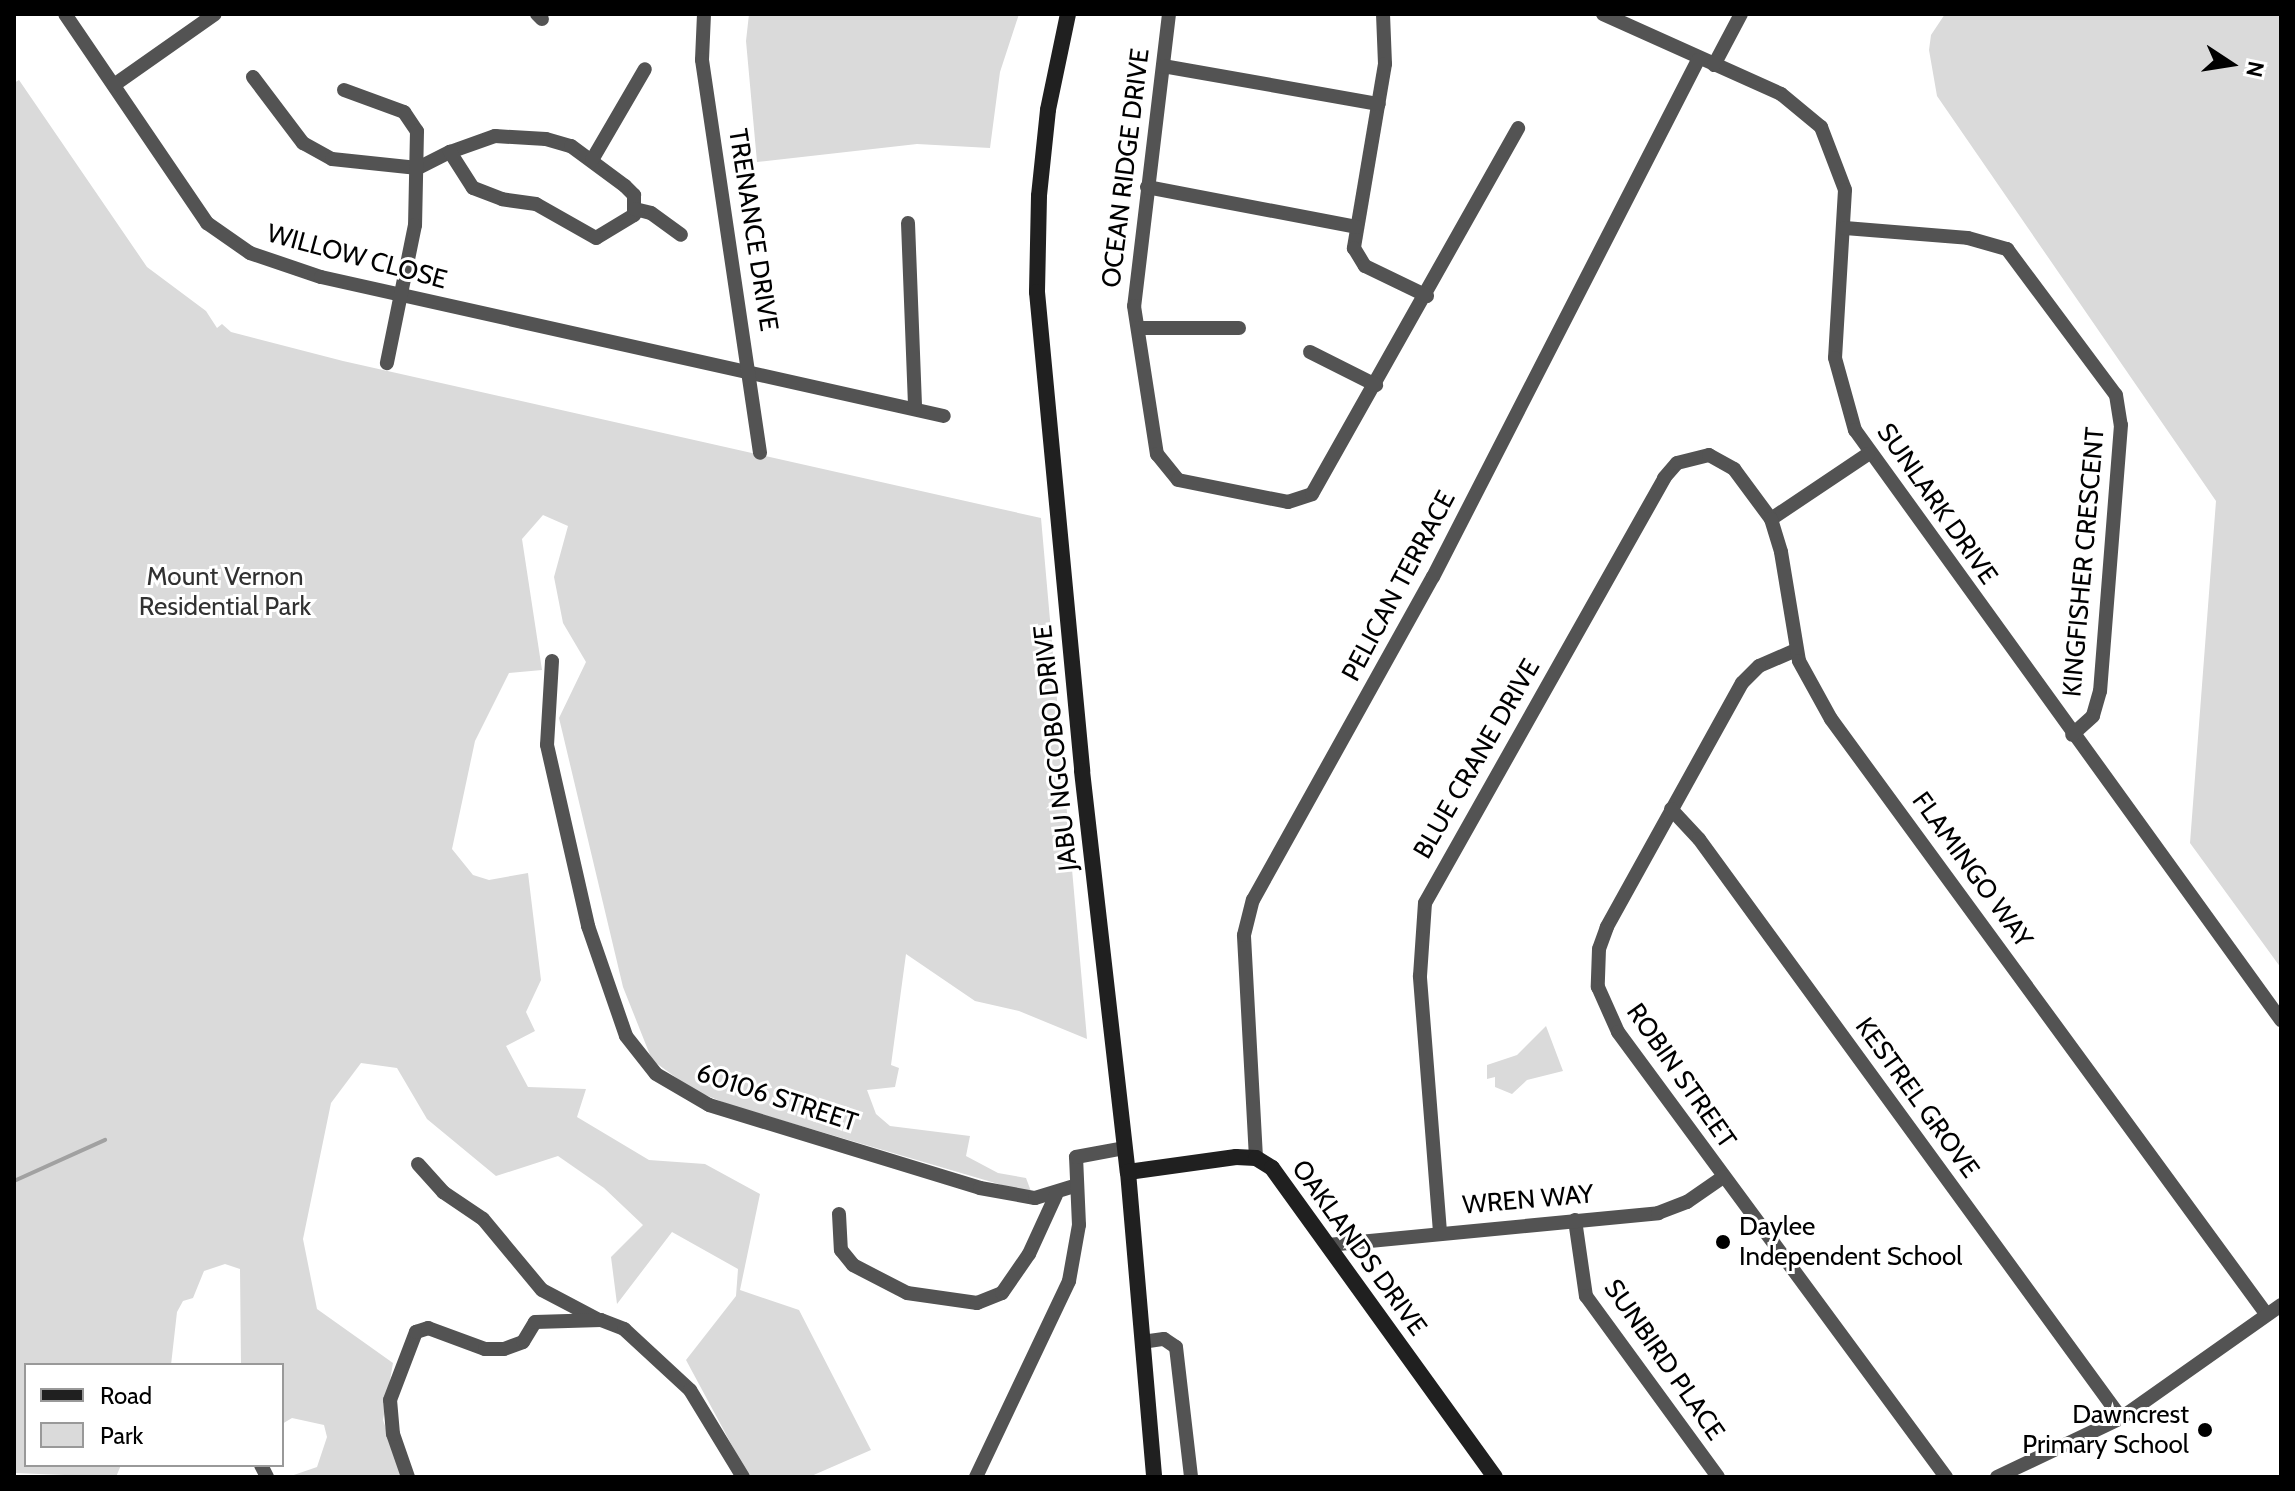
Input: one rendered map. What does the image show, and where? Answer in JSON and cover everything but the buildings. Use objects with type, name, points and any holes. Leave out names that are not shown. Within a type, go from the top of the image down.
[{"type":"main road","name":"JABU NGCOBO DRIVE","points":[[1068,14],[1042,168],[1037,292],[1082,771],[1128,1172],[1154,1477]]},
{"type":"main road","name":"OAKLANDS DRIVE","points":[[1128,1172],[1256,1158],[1272,1168],[1495,1477]]},
{"type":"street","name":"WILLOW CLOSE","points":[[65,14],[198,211],[222,237],[282,268],[915,406],[944,416]]},
{"type":"street","points":[[114,85],[215,14]]},
{"type":"street","name":"TRENANCE DRIVE","points":[[704,14],[702,60],[751,372],[760,453]]},
{"type":"street","name":"OCEAN RIDGE DRIVE","points":[[1169,14],[1134,276],[1157,454],[1178,480],[1302,501],[1325,479],[1518,128]]},
{"type":"street","points":[[1383,14],[1387,43],[1354,248],[1365,266],[1427,296]]},
{"type":"street","name":"SUNLARK DRIVE","points":[[1603,14],[1698,60],[1781,94],[1821,127],[1841,170],[1845,228],[1835,358],[1846,409],[1868,454],[2281,1020]]},
{"type":"street","points":[[1714,65],[1741,14]]},
{"type":"street","name":"PELICAN TERRACE","points":[[1256,1158],[1244,935],[1253,900],[1433,577],[1698,60]]},
{"type":"street","points":[[1163,66],[1379,104]]},
{"type":"street","points":[[592,160],[645,69]]},
{"type":"street","points":[[253,77],[303,143],[332,159],[418,168],[450,152],[495,136],[522,135],[571,146],[634,195],[635,209],[610,234],[596,238],[536,204],[484,194],[465,178],[450,152]]},
{"type":"street","points":[[344,90],[404,112],[417,131],[415,225],[387,363]]},
{"type":"street","points":[[1147,187],[1356,227]]},
{"type":"street","points":[[635,209],[651,213],[681,235]]},
{"type":"street","points":[[908,223],[915,406]]},
{"type":"street","name":"KINGFISHER CRESCENT","points":[[1845,228],[1968,238],[2007,249],[2028,271],[2116,395],[2121,425],[2100,691],[2093,716],[2072,735]]},
{"type":"street","points":[[1139,328],[1239,328]]},
{"type":"street","points":[[1310,352],[1376,385]]},
{"type":"street","points":[[1771,519],[1868,454]]},
{"type":"street","name":"BLUE CRANE DRIVE","points":[[1440,1232],[1419,945],[1432,887],[1669,472],[1698,455],[1722,461],[1747,483],[1771,519]]},
{"type":"street","name":"FLAMINGO WAY","points":[[1771,519],[1781,552],[1796,650],[1831,719],[2267,1315]]},
{"type":"street","name":"ROBIN STREET","points":[[1796,650],[1749,674],[1607,927],[1599,949],[1598,987],[1618,1032],[1946,1477]]},
{"type":"street","name":"60106 STREET","points":[[552,661],[547,745],[588,926],[626,1036],[656,1074],[709,1105],[980,1188],[1015,1197],[1056,1195],[1074,1186]]},
{"type":"street","name":"KESTREL GROVE","points":[[1671,809],[1699,839],[2121,1418]]},
{"type":"street","points":[[976,1477],[1069,1281],[1079,1225],[1074,1186],[1076,1157],[1125,1148]]},
{"type":"street","points":[[418,1164],[443,1192],[483,1219],[542,1290],[646,1346],[690,1390],[743,1477]]},
{"type":"street","name":"WREN WAY","points":[[1328,1245],[1674,1208],[1723,1177]]},
{"type":"street","points":[[839,1214],[841,1250],[853,1265],[907,1293],[977,1303],[1002,1293],[1029,1254],[1056,1195]]},
{"type":"street","name":"SUNBIRD PLACE","points":[[1575,1220],[1586,1296],[1718,1477]]},
{"type":"street","points":[[1997,1477],[2121,1418],[2281,1305]]},
{"type":"street","points":[[408,1477],[393,1434],[390,1400],[416,1332],[428,1328],[485,1349],[504,1349],[523,1342],[535,1322],[601,1320]]},
{"type":"street","points":[[1142,1342],[1164,1339],[1176,1347],[1191,1477]]},
{"type":"green space","points":[[749,14],[1019,14],[1000,72],[990,148],[917,144],[757,162],[746,41]]},
{"type":"green space","points":[[1945,14],[2281,14],[2281,968],[2190,843],[2216,501],[1937,96],[1929,50],[1931,35]]},
{"type":"green space","name":"Mount Vernon Residential Park","points":[[19,80],[147,267],[206,311],[217,328],[222,324],[231,332],[343,361],[1041,518],[1087,1039],[1019,1011],[975,1001],[906,954],[891,1065],[899,1068],[895,1087],[867,1090],[876,1114],[890,1126],[970,1136],[966,1156],[998,1173],[1026,1178],[1032,1194],[730,1105],[693,1090],[652,1060],[623,987],[559,718],[586,662],[563,623],[554,577],[568,526],[543,515],[522,539],[542,670],[509,673],[475,741],[452,849],[473,875],[489,880],[528,873],[541,980],[526,1012],[535,1031],[506,1046],[528,1087],[586,1089],[577,1117],[649,1160],[705,1164],[760,1194],[740,1290],[799,1310],[871,1450],[809,1477],[749,1477],[686,1360],[736,1296],[738,1269],[672,1232],[617,1304],[611,1257],[643,1225],[604,1188],[558,1156],[496,1176],[427,1119],[397,1068],[361,1063],[331,1103],[303,1239],[317,1309],[393,1363],[383,1420],[403,1477],[288,1477],[317,1467],[327,1437],[324,1425],[292,1418],[284,1423],[284,1363],[241,1363],[240,1269],[225,1264],[204,1271],[193,1298],[183,1301],[177,1312],[171,1363],[24,1363],[24,1467],[120,1467],[116,1477],[14,1473],[14,83]]},
{"type":"green space","points":[[1546,1026],[1563,1071],[1527,1080],[1512,1094],[1495,1087],[1495,1077],[1487,1079],[1487,1065],[1517,1055]]},
{"type":"waterway","points":[[14,1181],[105,1140]]},
{"type":"place","name":"Daylee Independent School","points":[[1723,1242]]},
{"type":"place","name":"Dawncrest Primary School","points":[[2205,1430]]}]
